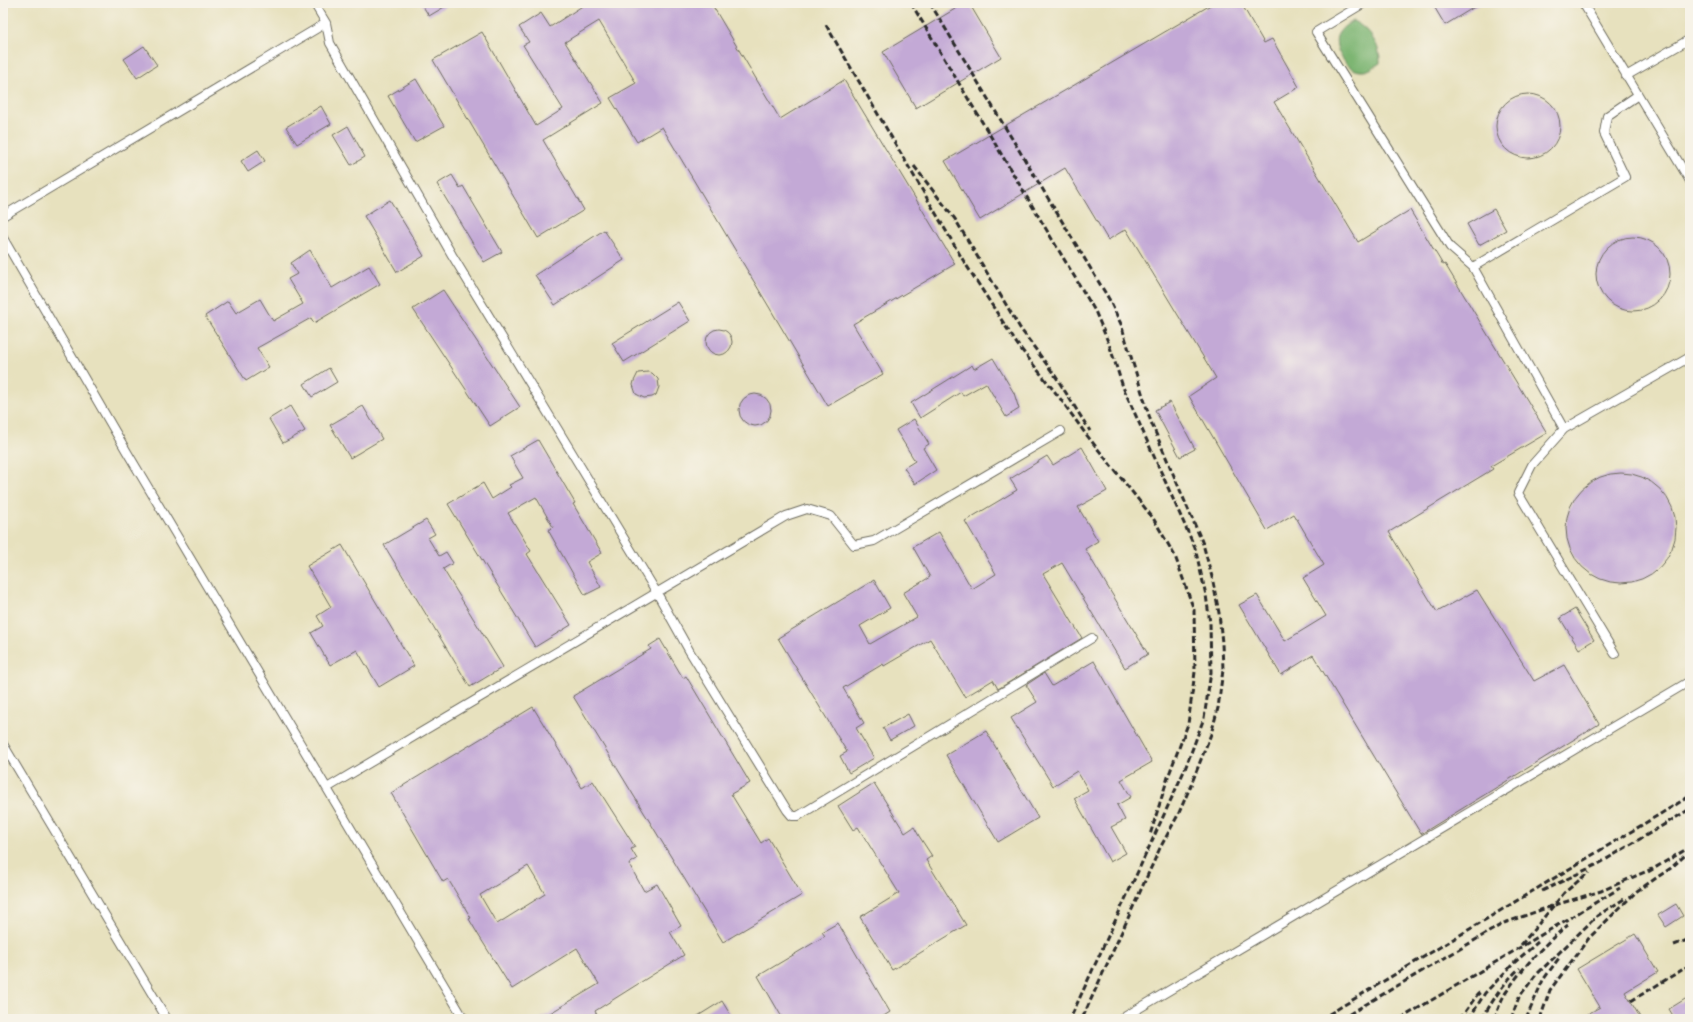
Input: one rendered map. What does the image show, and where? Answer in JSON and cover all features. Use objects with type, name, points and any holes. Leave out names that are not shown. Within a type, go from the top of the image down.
[{"type":"lane","points":[[314,3],[326,23],[330,43],[448,248],[657,593],[690,652],[792,816],[798,816],[1092,638]]},
{"type":"lane","points":[[1364,3],[1316,32],[1450,247],[1473,267],[1564,429]]},
{"type":"lane","points":[[1583,3],[1689,178]]},
{"type":"lane","points":[[3,216],[326,23]]},
{"type":"lane","points":[[1626,76],[1690,39]]},
{"type":"lane","points":[[1473,267],[1625,177],[1604,133],[1607,116],[1638,96]]},
{"type":"lane","points":[[3,238],[136,466],[464,1019]]},
{"type":"lane","points":[[1615,654],[1518,493],[1532,466],[1564,429],[1690,357]]},
{"type":"lane","points":[[327,788],[786,516],[808,510],[831,516],[854,545],[874,542],[1062,431]]},
{"type":"lane","points":[[1123,1019],[1690,680]]},
{"type":"lane","points":[[3,744],[167,1019]]},
{"type":"green space","points":[[1353,21],[1364,28],[1372,38],[1376,44],[1380,56],[1380,63],[1366,71],[1356,70],[1346,63],[1337,47],[1336,41],[1338,33]]},
{"type":"building","points":[[421,3],[451,3],[429,16]]},
{"type":"building","points":[[587,3],[711,3],[780,119],[844,80],[955,264],[853,324],[883,374],[828,406],[662,127],[637,142],[610,98],[636,83],[599,21],[565,42],[603,103],[543,140],[584,210],[538,238],[433,60],[482,32],[536,126],[563,109],[523,45],[529,42],[519,27],[541,13],[550,27]]},
{"type":"building","points":[[965,3],[969,3],[1001,57],[916,108],[883,52]]},
{"type":"building","points":[[1214,3],[1241,3],[1264,43],[1272,39],[1299,87],[1274,102],[1358,242],[1410,210],[1443,265],[1445,264],[1547,433],[1491,466],[1493,469],[1389,532],[1437,612],[1477,590],[1534,681],[1564,665],[1599,724],[1421,834],[1313,655],[1281,675],[1239,605],[1257,595],[1285,641],[1326,616],[1303,578],[1324,565],[1294,514],[1267,530],[1189,396],[1216,378],[1126,229],[1108,240],[1065,168],[980,220],[945,161]]},
{"type":"building","points":[[1432,3],[1481,3],[1445,25]]},
{"type":"building","points":[[144,46],[157,65],[137,78],[124,59]]},
{"type":"building","points":[[416,79],[444,126],[415,142],[388,96]]},
{"type":"building","points":[[1528,94],[1540,96],[1551,103],[1558,114],[1560,126],[1558,138],[1551,149],[1540,156],[1528,158],[1516,156],[1505,149],[1498,138],[1496,126],[1498,114],[1505,103],[1516,96]]},
{"type":"building","points":[[321,106],[331,124],[297,144],[286,127]]},
{"type":"building","points":[[348,126],[365,157],[351,165],[333,135]]},
{"type":"building","points":[[258,150],[265,161],[248,172],[241,161]]},
{"type":"building","points":[[452,175],[460,188],[463,186],[502,252],[484,262],[437,184]]},
{"type":"building","points":[[390,200],[424,256],[397,272],[364,216]]},
{"type":"building","points":[[1494,209],[1506,230],[1479,245],[1467,224]]},
{"type":"building","points":[[604,230],[624,260],[555,305],[535,275]]},
{"type":"building","points":[[1633,237],[1647,240],[1659,248],[1667,260],[1670,274],[1667,288],[1659,300],[1647,308],[1633,311],[1619,308],[1607,300],[1599,288],[1596,274],[1599,260],[1607,248],[1619,240]]},
{"type":"building","points":[[310,250],[332,288],[369,266],[380,284],[314,323],[311,318],[257,348],[269,367],[246,381],[205,316],[228,301],[236,313],[260,299],[273,321],[303,304],[288,279],[297,274],[291,263]]},
{"type":"building","points":[[443,290],[520,407],[490,426],[413,309]]},
{"type":"building","points":[[678,302],[690,321],[624,362],[612,343]]},
{"type":"building","points":[[719,329],[728,333],[732,342],[728,351],[719,355],[710,351],[706,342],[710,333]]},
{"type":"building","points":[[993,358],[1014,393],[1019,409],[1006,417],[986,383],[963,396],[961,392],[920,418],[911,403],[972,365],[974,369]]},
{"type":"building","points":[[329,368],[337,382],[312,397],[304,384]]},
{"type":"building","points":[[638,373],[652,373],[658,379],[659,387],[656,395],[644,398],[636,394],[633,385]]},
{"type":"building","points":[[752,394],[758,394],[767,398],[771,410],[767,422],[758,426],[752,426],[743,422],[739,413],[739,407],[743,398]]},
{"type":"building","points":[[1170,402],[1195,449],[1180,457],[1155,410]]},
{"type":"building","points":[[290,406],[305,431],[283,443],[269,419]]},
{"type":"building","points":[[363,406],[382,439],[350,458],[330,425]]},
{"type":"building","points":[[914,419],[929,444],[923,448],[936,470],[915,484],[904,468],[915,461],[896,430]]},
{"type":"building","points":[[538,440],[602,553],[587,562],[601,587],[585,595],[548,530],[553,527],[536,497],[508,513],[531,551],[527,554],[571,625],[535,647],[448,504],[483,483],[492,499],[511,487],[509,485],[523,478],[510,456]]},
{"type":"building","points":[[1082,447],[1107,491],[1078,507],[1098,541],[1085,549],[1148,654],[1125,668],[1062,563],[1043,574],[1082,638],[998,689],[993,680],[965,697],[930,639],[884,666],[883,664],[843,688],[864,723],[856,728],[874,758],[849,773],[840,756],[847,752],[778,638],[874,580],[890,608],[860,626],[870,644],[917,617],[903,593],[930,577],[913,547],[939,532],[972,589],[996,574],[965,521],[1017,490],[1010,479],[1047,456],[1053,465]]},
{"type":"building","points":[[1621,473],[1642,477],[1652,482],[1660,489],[1667,497],[1672,507],[1676,528],[1672,549],[1667,559],[1660,567],[1652,574],[1642,579],[1621,583],[1600,579],[1590,574],[1582,567],[1575,559],[1570,549],[1566,528],[1570,507],[1575,497],[1582,489],[1590,482],[1600,477]]},
{"type":"building","points":[[426,520],[435,534],[428,538],[439,556],[446,552],[453,563],[443,569],[503,667],[470,687],[384,545]]},
{"type":"building","points":[[342,545],[414,666],[379,687],[357,650],[330,665],[311,633],[323,626],[317,616],[331,607],[307,566]]},
{"type":"building","points":[[1575,609],[1594,640],[1579,649],[1560,618]]},
{"type":"building","points":[[660,639],[683,678],[686,676],[750,783],[731,794],[761,843],[768,838],[802,895],[723,942],[573,696],[651,649],[649,646]]},
{"type":"building","points":[[1094,661],[1152,762],[1121,780],[1131,797],[1117,805],[1125,820],[1111,827],[1126,853],[1110,862],[1074,798],[1088,790],[1077,771],[1053,786],[1011,718],[1037,702],[1026,685],[1044,673],[1052,686]]},
{"type":"building","points":[[533,707],[582,788],[593,781],[635,847],[631,849],[637,859],[629,864],[644,891],[657,884],[681,926],[670,932],[684,955],[595,1011],[599,1019],[540,1019],[599,984],[577,948],[512,989],[469,919],[471,918],[448,879],[443,882],[391,793]],"holes":[[[528,866],[545,894],[497,924],[480,895]]]},
{"type":"building","points":[[908,714],[914,726],[890,740],[883,728]]},
{"type":"building","points":[[986,731],[1038,818],[998,842],[946,755]]},
{"type":"building","points":[[874,783],[905,833],[914,827],[932,856],[926,860],[966,925],[892,970],[860,917],[899,893],[858,827],[853,830],[838,806]]},
{"type":"building","points":[[1676,904],[1683,916],[1666,927],[1658,915]]},
{"type":"building","points":[[838,923],[890,1012],[879,1019],[783,1019],[758,976],[825,936],[822,932]]},
{"type":"building","points":[[1635,934],[1658,972],[1625,992],[1641,1019],[1579,1019],[1600,1007],[1577,969]]},
{"type":"building","points":[[1690,996],[1690,1019],[1675,1019],[1669,1009]]},
{"type":"building","points":[[722,1001],[733,1019],[693,1019]]},
{"type":"railway","points":[[911,3],[1095,311],[1109,344],[1123,387],[1195,548],[1206,595],[1210,623],[1211,672],[1204,718],[1185,769],[1070,1019]]},
{"type":"railway","points":[[930,3],[1109,299],[1121,324],[1151,422],[1203,544],[1212,577],[1219,613],[1223,670],[1218,708],[1211,734],[1178,815],[1160,848],[1082,1019]]},
{"type":"railway","points":[[826,25],[963,260],[1017,344],[1085,433],[1153,518],[1175,556],[1194,610],[1195,672],[1188,724],[1168,777],[1150,835]]},
{"type":"railway","points":[[914,166],[955,219],[1020,328],[1056,377],[1090,431]]},
{"type":"railway","points":[[1321,1019],[1690,796]]},
{"type":"railway","points":[[1542,891],[1600,863],[1690,809]]},
{"type":"railway","points":[[1648,872],[1690,847]]},
{"type":"railway","points":[[1540,1019],[1550,990],[1589,938],[1637,891],[1671,868],[1690,851]]},
{"type":"railway","points":[[1341,1019],[1504,923],[1601,891],[1652,869]]},
{"type":"railway","points":[[1521,945],[1564,893],[1589,872]]},
{"type":"railway","points":[[1400,1019],[1620,888]]},
{"type":"railway","points":[[1511,1019],[1519,997],[1535,976],[1597,916],[1624,899]]},
{"type":"railway","points":[[1494,1019],[1501,1001],[1520,973],[1543,947],[1568,925]]},
{"type":"railway","points":[[1674,945],[1690,939]]},
{"type":"railway","points":[[1469,1019],[1485,993],[1515,962],[1538,942]]},
{"type":"railway","points":[[1526,1019],[1543,980],[1559,958]]},
{"type":"railway","points":[[1631,1001],[1690,965]]},
{"type":"railway","points":[[1482,1019],[1494,998],[1520,968]]},
{"type":"railway","points":[[1460,1019],[1477,995],[1482,991]]}]
